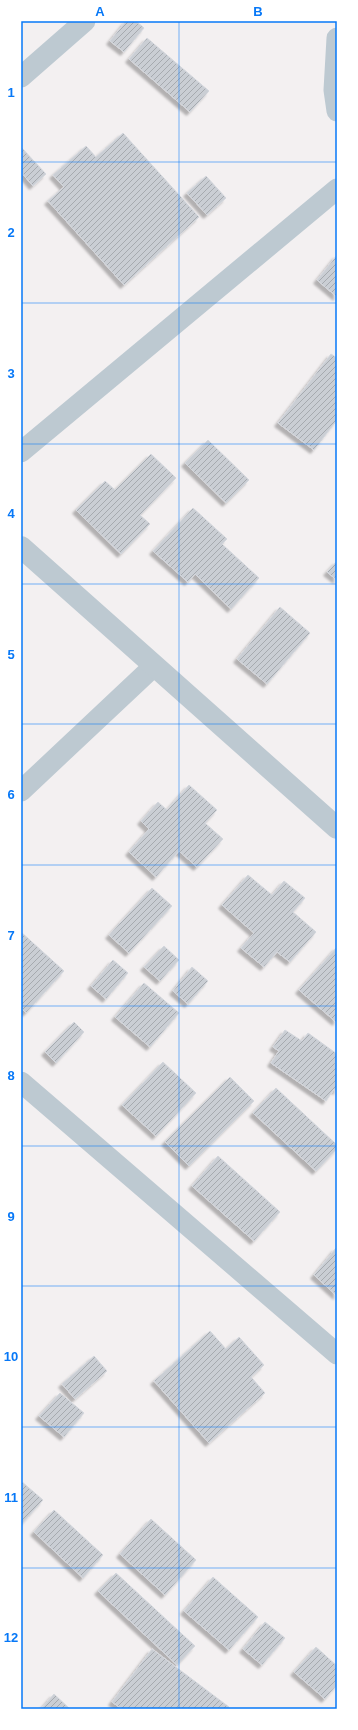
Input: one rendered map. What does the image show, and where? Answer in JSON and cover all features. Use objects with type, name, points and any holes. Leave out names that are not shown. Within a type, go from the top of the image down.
[{"type":"street","points":[[21,77],[85,21]]},
{"type":"street","points":[[337,38],[334,90],[337,111]]},
{"type":"street","points":[[21,452],[337,189]]},
{"type":"street","points":[[21,547],[337,828]]},
{"type":"street","points":[[21,791],[154,666]]},
{"type":"street","points":[[21,1082],[337,1354]]},
{"type":"building","points":[[126,21],[136,21],[144,28],[124,52],[110,41]]},
{"type":"building","points":[[147,38],[209,91],[190,112],[129,59]]},
{"type":"building","points":[[123,133],[199,217],[124,285],[48,201],[64,187],[53,175],[86,146],[96,157]]},
{"type":"building","points":[[21,147],[46,174],[33,186],[21,172]]},
{"type":"building","points":[[206,176],[226,198],[207,215],[187,193]]},
{"type":"building","points":[[337,255],[337,297],[317,280]]},
{"type":"building","points":[[331,354],[337,358],[337,420],[314,450],[278,423]]},
{"type":"building","points":[[208,440],[249,480],[226,503],[185,463]]},
{"type":"building","points":[[151,454],[176,478],[140,515],[150,524],[121,554],[76,510],[105,481],[115,490]]},
{"type":"building","points":[[193,508],[227,539],[222,544],[259,578],[231,609],[195,574],[188,582],[153,551]]},
{"type":"building","points":[[337,561],[337,580],[327,572]]},
{"type":"building","points":[[280,607],[310,633],[267,684],[237,659]]},
{"type":"building","points":[[189,785],[217,810],[205,823],[223,839],[197,867],[179,851],[156,877],[129,852],[149,829],[141,821],[158,802],[167,810]]},
{"type":"building","points":[[248,875],[272,895],[284,881],[305,898],[293,912],[316,932],[290,962],[277,952],[264,967],[241,948],[254,933],[222,905]]},
{"type":"building","points":[[152,888],[172,906],[129,953],[109,935]]},
{"type":"building","points":[[21,932],[64,971],[26,1013],[21,1008]]},
{"type":"building","points":[[164,946],[179,960],[160,981],[144,967]]},
{"type":"building","points":[[337,947],[337,1020],[336,1022],[299,990]]},
{"type":"building","points":[[113,960],[128,973],[106,999],[91,986]]},
{"type":"building","points":[[192,967],[208,981],[188,1004],[173,991]]},
{"type":"building","points":[[144,983],[179,1013],[150,1047],[115,1017]]},
{"type":"building","points":[[74,1022],[84,1032],[56,1063],[45,1052]]},
{"type":"building","points":[[285,1030],[302,1041],[308,1033],[337,1054],[335,1064],[337,1065],[337,1091],[334,1089],[326,1101],[271,1063],[279,1051],[273,1047]]},
{"type":"building","points":[[163,1062],[196,1093],[156,1136],[122,1105]]},
{"type":"building","points":[[230,1077],[254,1101],[189,1166],[165,1142]]},
{"type":"building","points":[[276,1088],[337,1145],[337,1149],[316,1171],[253,1113]]},
{"type":"building","points":[[218,1156],[280,1212],[254,1241],[192,1186]]},
{"type":"building","points":[[336,1248],[337,1249],[337,1296],[314,1275]]},
{"type":"building","points":[[210,1331],[226,1349],[239,1337],[264,1365],[251,1377],[265,1393],[209,1443],[154,1381]]},
{"type":"building","points":[[94,1356],[107,1371],[75,1399],[62,1384]]},
{"type":"building","points":[[60,1393],[84,1413],[64,1437],[39,1416]]},
{"type":"building","points":[[21,1481],[43,1500],[21,1525]]},
{"type":"building","points":[[54,1510],[103,1555],[83,1578],[34,1532]]},
{"type":"building","points":[[151,1519],[196,1560],[165,1595],[120,1554]]},
{"type":"building","points":[[116,1573],[195,1646],[177,1665],[98,1591]]},
{"type":"building","points":[[213,1577],[258,1617],[229,1650],[184,1611]]},
{"type":"building","points":[[265,1622],[285,1638],[262,1665],[243,1649]]},
{"type":"building","points":[[316,1647],[337,1666],[337,1685],[325,1699],[294,1672]]},
{"type":"building","points":[[152,1649],[229,1707],[228,1709],[122,1709],[112,1702]]},
{"type":"building","points":[[54,1694],[70,1709],[41,1709]]}]
